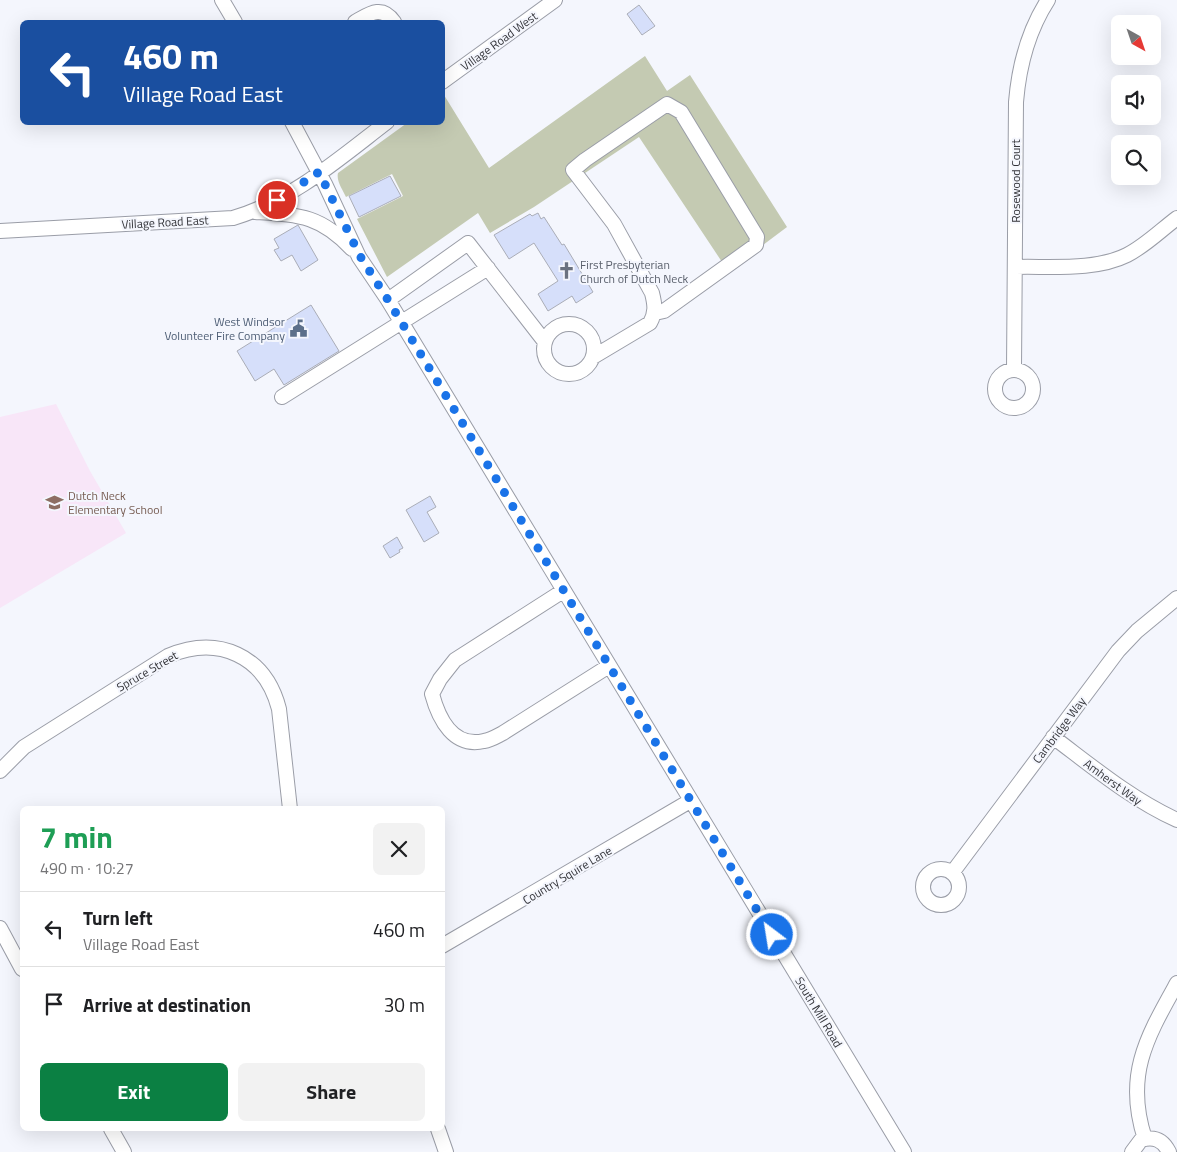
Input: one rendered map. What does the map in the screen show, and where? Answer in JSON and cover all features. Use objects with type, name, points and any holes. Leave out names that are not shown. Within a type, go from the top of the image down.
[{"type":"street","points":[[222,0],[235,20]]},
{"type":"street","name":"Village Road West","points":[[445,80],[554,0]]},
{"type":"street","name":"Rosewood Court","points":[[1014,369],[1017,84],[1022,59],[1030,35],[1040,12],[1048,0]]},
{"type":"street","points":[[359,20],[373,12],[384,13],[392,20]]},
{"type":"street","points":[[592,357],[650,323],[655,313],[652,293],[614,224],[573,170],[584,160],[667,104],[681,112],[757,237],[756,245],[664,311],[655,313]]},
{"type":"street","name":"South Mill Road","points":[[294,125],[360,256],[904,1152]]},
{"type":"street","points":[[319,172],[370,128]]},
{"type":"street","name":"Village Road East","points":[[0,231],[233,218],[252,212],[277,200],[319,172]]},
{"type":"street","points":[[252,212],[293,214],[313,219],[328,226],[360,256]]},
{"type":"street","points":[[1015,267],[1094,265],[1110,262],[1127,255],[1141,246],[1177,218]]},
{"type":"street","points":[[388,300],[468,243],[545,342]]},
{"type":"street","points":[[282,397],[488,268]]},
{"type":"street","points":[[569,324],[577,325],[589,334],[594,349],[592,357],[582,370],[566,374],[551,366],[546,359],[545,342],[554,329],[569,324]]},
{"type":"street","points":[[563,591],[455,660],[440,679],[432,694],[436,711],[450,732],[467,742],[485,741],[503,733],[608,666]]},
{"type":"street","name":"Cambridge Way","points":[[952,873],[1118,651],[1143,625],[1177,598]]},
{"type":"street","name":"Spruce Street","points":[[0,771],[24,747],[168,656],[197,648],[216,648],[231,652],[251,664],[269,683],[276,696],[290,806]]},
{"type":"street","name":"Amherst Way","points":[[1053,738],[1131,796],[1152,809],[1177,820]]},
{"type":"street","name":"Country Squire Lane","points":[[445,944],[690,801]]},
{"type":"street","points":[[0,928],[20,965]]},
{"type":"street","points":[[1145,1139],[1140,1126],[1138,1107],[1139,1067],[1150,1033],[1177,983]]},
{"type":"street","points":[[112,1131],[124,1152]]},
{"type":"street","points":[[439,1131],[446,1152]]},
{"type":"street","points":[[1132,1152],[1138,1142],[1153,1138],[1164,1144],[1169,1152]]},
{"type":"shaded area","name":"Dutch Neck Elementary School","points":[[56,404],[90,471],[126,533],[0,608],[0,417]]},
{"type":"green space","points":[[645,56],[667,91],[690,75],[787,227],[728,271],[639,137],[534,207],[490,233],[478,213],[387,277],[357,219],[403,196],[392,174],[346,197],[338,176],[338,173],[404,125],[445,125],[445,97],[489,168]]},
{"type":"building","points":[[639,5],[655,26],[642,35],[627,14]]},
{"type":"building","points":[[390,176],[401,196],[359,217],[349,196]]},
{"type":"building","name":"First Presbyterian Church of Dutch Neck","points":[[538,213],[541,219],[544,217],[562,245],[564,244],[593,292],[576,303],[572,296],[548,311],[538,294],[558,281],[534,243],[509,259],[494,235],[530,214],[532,216]]},
{"type":"building","points":[[298,225],[318,260],[301,271],[292,255],[281,261],[274,250],[279,248],[274,239]]},
{"type":"building","name":"West Windsor Volunteer Fire Company","points":[[311,305],[339,351],[284,385],[274,369],[255,381],[237,351]]},
{"type":"building","points":[[430,496],[436,507],[427,512],[439,533],[424,542],[406,510]]},
{"type":"building","points":[[397,537],[403,548],[390,558],[383,546]]},
{"type":"place","name":"First Presbyterian Church of Dutch Neck","points":[[566,271]]},
{"type":"place","name":"West Windsor Volunteer Fire Company","points":[[299,328]]},
{"type":"place","name":"Dutch Neck Elementary School","points":[[54,502]]},
{"type":"route","points":[[277,200],[319,172],[360,256],[772,935]]}]
